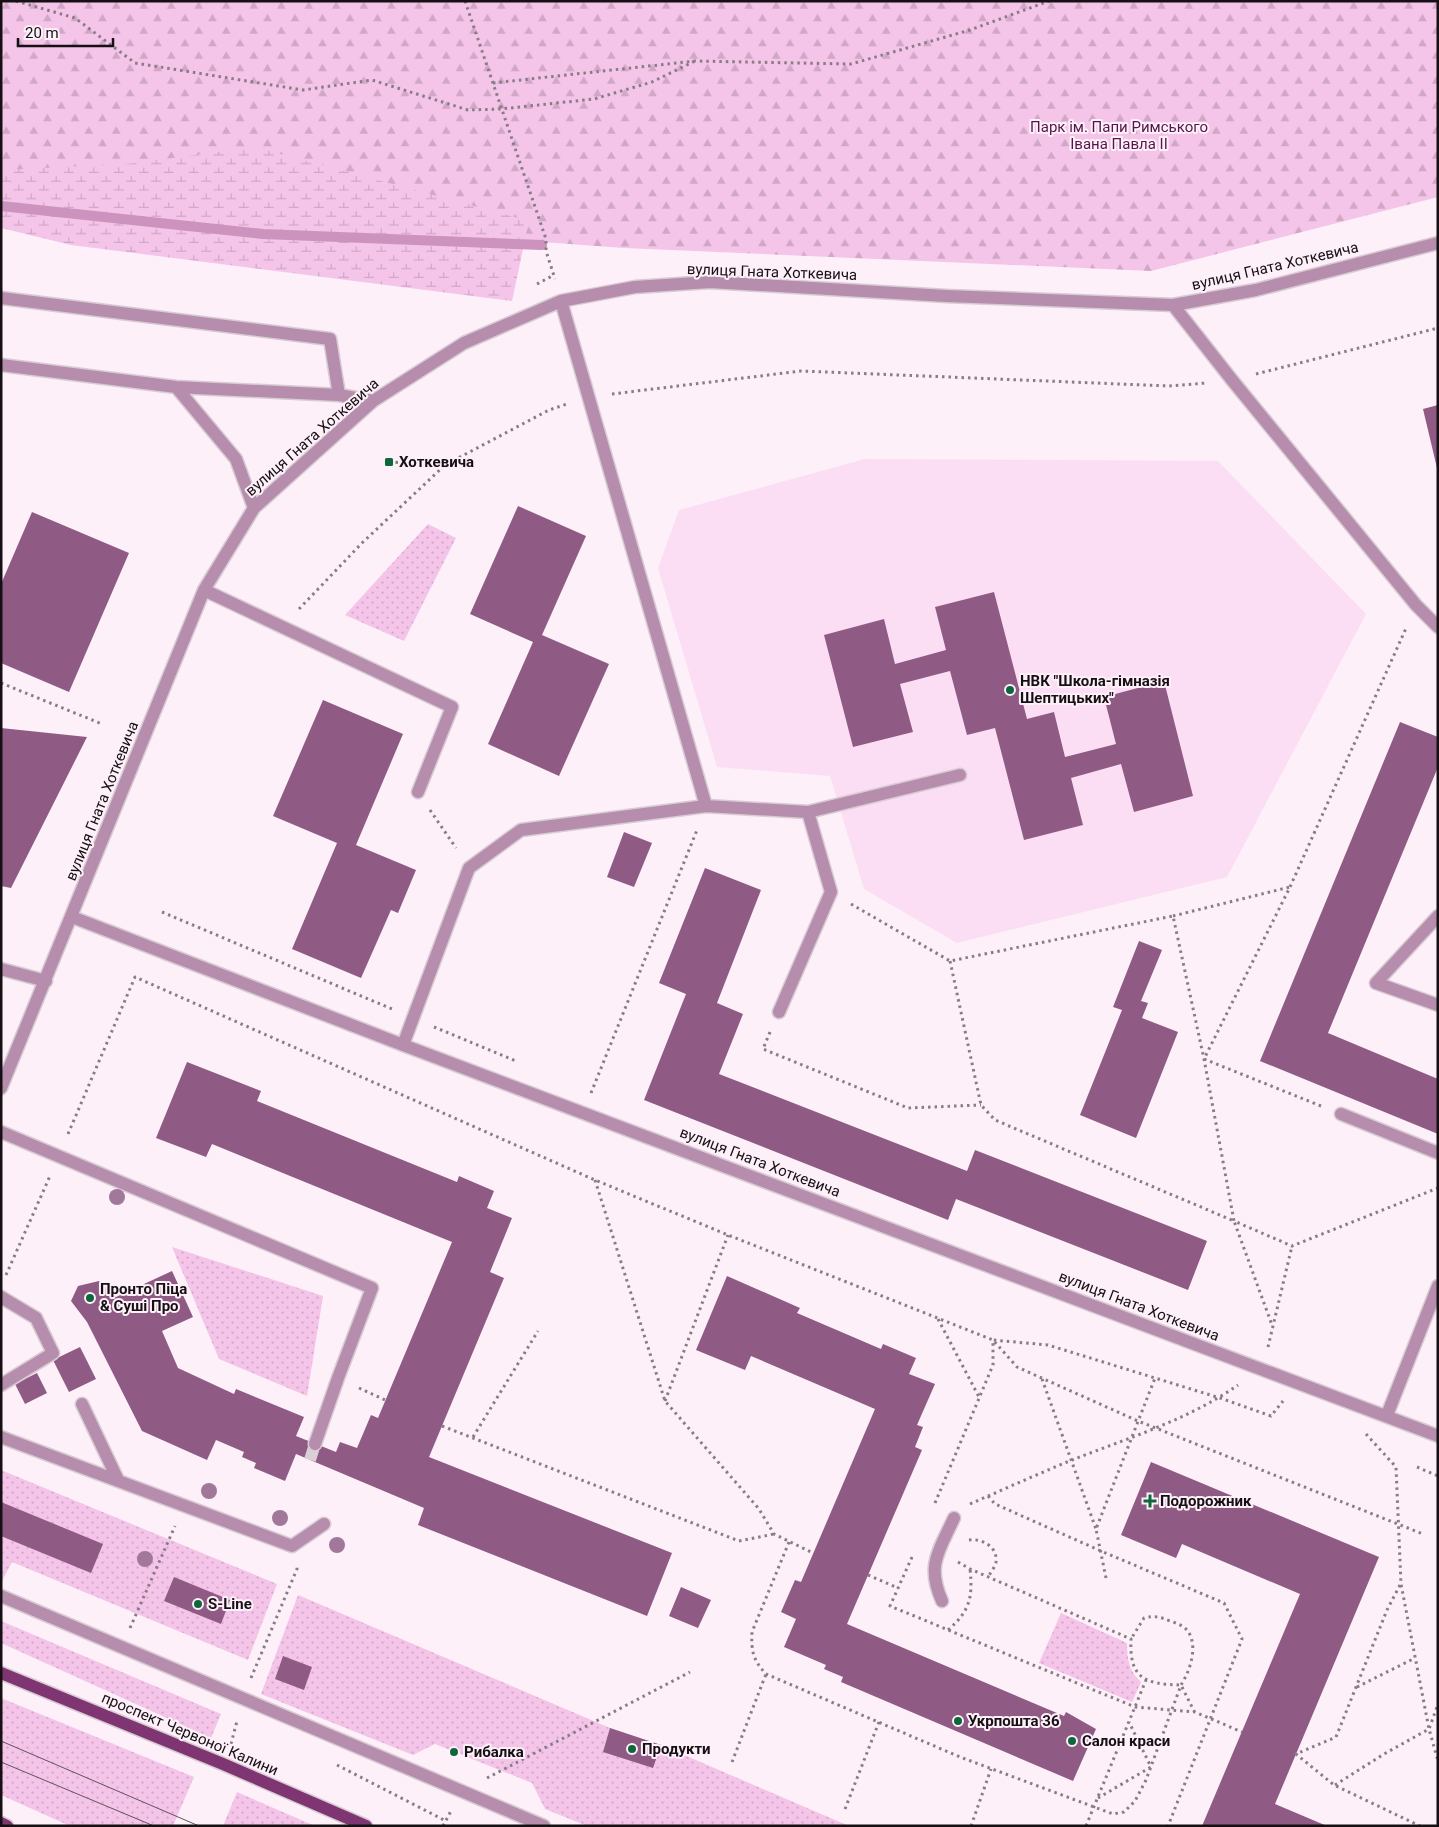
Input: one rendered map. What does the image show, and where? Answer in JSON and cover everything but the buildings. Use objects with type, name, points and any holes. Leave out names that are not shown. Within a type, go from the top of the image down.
[{"type":"main road","name":"проспект Червоної Калини","points":[[1,1673],[232,1768],[366,1826]]},
{"type":"main road","points":[[1,1823],[7,1826]]},
{"type":"street","name":"вулиця Гната Хоткевича","points":[[1,1088],[7,1058],[46,981],[204,590],[254,508],[373,402],[464,343],[561,301],[635,287],[710,282],[946,296],[1173,305],[1256,290],[1438,244]]},
{"type":"street","points":[[1,298],[330,339],[339,395]]},
{"type":"street","points":[[561,301],[706,806]]},
{"type":"street","points":[[1173,305],[1416,605],[1438,627]]},
{"type":"street","points":[[1,365],[176,387],[339,395],[373,402]]},
{"type":"street","points":[[176,387],[236,459],[254,508]]},
{"type":"street","points":[[204,590],[452,707],[418,792]]},
{"type":"street","points":[[403,1045],[470,868],[521,830],[706,806],[808,812],[960,775]]},
{"type":"street","points":[[779,1012],[831,892],[808,812]]},
{"type":"street","points":[[1438,916],[1376,983],[1438,1005]]},
{"type":"street","name":"вулиця Гната Хоткевича","points":[[72,917],[403,1045],[1438,1436]]},
{"type":"street","points":[[1,969],[46,981]]},
{"type":"street","points":[[1341,1114],[1438,1153]]},
{"type":"street","points":[[1,1132],[372,1288],[315,1444]]},
{"type":"street","points":[[1387,1416],[1438,1286]]},
{"type":"street","points":[[1,1297],[36,1318],[53,1353],[1,1385]]},
{"type":"street","points":[[82,1404],[118,1480]]},
{"type":"street","points":[[1,1437],[292,1546],[324,1524]]},
{"type":"street","points":[[942,1601],[933,1572],[936,1556],[954,1518]]},
{"type":"street","points":[[1,1596],[544,1826]]},
{"type":"path","points":[[16,1],[75,18],[135,63],[303,90],[372,80],[468,110],[502,109],[594,99],[652,82],[696,61]]},
{"type":"path","points":[[465,1],[546,239],[546,251],[554,275]]},
{"type":"path","points":[[493,83],[696,61],[851,64],[970,30],[1049,1]]},
{"type":"path","points":[[589,397],[801,370],[1169,386],[1232,380],[1438,328]]},
{"type":"path","points":[[299,609],[362,543],[445,465],[549,410]]},
{"type":"path","points":[[390,462],[445,465]]},
{"type":"path","points":[[1204,1058],[1290,886],[1416,605]]},
{"type":"path","points":[[1,683],[102,724]]},
{"type":"path","points":[[418,792],[470,868]]},
{"type":"path","points":[[581,1112],[591,1092],[706,806]]},
{"type":"path","points":[[831,892],[950,961],[1173,916],[1290,886]]},
{"type":"path","points":[[1173,916],[1204,1058],[1234,1221],[1272,1326]]},
{"type":"path","points":[[950,961],[982,1105],[995,1120],[1292,1246],[1438,1188]]},
{"type":"path","points":[[68,1134],[135,977],[595,1180],[728,1236],[992,1340],[1048,1345],[1220,1398],[1271,1416],[1281,1402],[1289,1398]]},
{"type":"path","points":[[779,1012],[763,1049],[908,1108],[982,1105]]},
{"type":"path","points":[[1204,1058],[1341,1114]]},
{"type":"path","points":[[5,1277],[54,1169]]},
{"type":"path","points":[[595,1180],[665,1401],[759,1509],[774,1534],[813,1553]]},
{"type":"path","points":[[665,1401],[728,1236]]},
{"type":"path","points":[[965,1506],[1071,1461],[1156,1428],[1220,1398],[1261,1370],[1267,1356],[1272,1326],[1292,1246]]},
{"type":"path","points":[[938,1319],[980,1398]]},
{"type":"path","points":[[474,1437],[538,1330]]},
{"type":"path","points":[[992,1340],[1017,1367],[1138,1421],[1422,1534]]},
{"type":"path","points":[[934,1505],[994,1365],[992,1340]]},
{"type":"path","points":[[338,1378],[386,1400]]},
{"type":"path","points":[[1042,1378],[1096,1529],[1106,1578]]},
{"type":"path","points":[[1096,1529],[1155,1378]]},
{"type":"path","points":[[442,1426],[739,1542],[774,1534]]},
{"type":"path","points":[[1363,1431],[1396,1467],[1401,1584],[1429,1729],[1438,1761]]},
{"type":"path","points":[[1417,1467],[1438,1476]]},
{"type":"path","points":[[988,1496],[995,1504],[1101,1552],[1224,1604],[1242,1638],[1168,1826]]},
{"type":"path","points":[[122,1646],[184,1505]]},
{"type":"path","points":[[964,1540],[974,1539],[983,1541],[991,1546],[995,1553],[996,1561],[988,1576]]},
{"type":"path","points":[[789,1542],[752,1632],[751,1648],[757,1664],[766,1674],[960,1757],[1113,1814],[1124,1812],[1135,1801],[1151,1767],[1181,1685],[1187,1676],[1192,1650],[1188,1631],[1180,1625],[1157,1616],[1144,1618],[1132,1639],[1131,1660],[1136,1670],[1146,1680],[1162,1684],[1181,1685]]},
{"type":"path","points":[[250,1681],[297,1569],[292,1546]]},
{"type":"path","points":[[912,1555],[890,1606],[1135,1707],[1195,1712],[1242,1732]]},
{"type":"path","points":[[955,1556],[958,1562],[1132,1639]]},
{"type":"path","points":[[868,1575],[898,1588]]},
{"type":"path","points":[[1401,1584],[1387,1610],[1336,1736],[1296,1754],[1334,1786],[1420,1826]]},
{"type":"path","points":[[1356,1687],[1415,1658]]},
{"type":"path","points":[[462,1791],[690,1672]]},
{"type":"path","points":[[732,1762],[766,1674]]},
{"type":"path","points":[[1086,1826],[1146,1680]]},
{"type":"path","points":[[1181,1685],[1195,1712]]},
{"type":"path","points":[[1334,1786],[1384,1754],[1429,1729],[1438,1704]]},
{"type":"path","points":[[231,1746],[238,1717]]},
{"type":"path","points":[[845,1809],[879,1722]]},
{"type":"path","points":[[1129,1722],[1151,1767]]},
{"type":"path","points":[[335,1764],[446,1821]]},
{"type":"path","points":[[1098,1798],[1151,1767]]},
{"type":"path","points":[[971,1826],[991,1768]]},
{"type":"shaded area","name":"НВК \"Школа-гімназія Шептицьких\"","points":[[865,459],[1218,461],[1366,614],[1227,877],[957,943],[864,889],[830,776],[717,767],[658,568],[679,510]]},
{"type":"green space","name":"Парк ім. Папи Римського Івана Павла ІІ","points":[[1,1],[1438,1],[1438,197],[1151,271],[624,248],[1,203]]},
{"type":"green space","points":[[255,147],[529,221],[512,301],[71,245],[1,228],[1,170],[127,164]]},
{"type":"green space","points":[[428,524],[456,538],[404,641],[345,615]]},
{"type":"green space","points":[[172,1247],[323,1296],[307,1396],[219,1359]]},
{"type":"green space","points":[[1,1470],[277,1584],[248,1660],[12,1562],[1,1583]]},
{"type":"green space","points":[[298,1595],[610,1728],[661,1745],[849,1826],[587,1826],[545,1809],[532,1783],[435,1744],[413,1755],[261,1694]]},
{"type":"green space","points":[[1061,1613],[1127,1643],[1130,1665],[1134,1674],[1141,1682],[1132,1702],[1039,1663]]},
{"type":"green space","points":[[1,1621],[221,1714],[211,1738],[1,1643]]},
{"type":"green space","points":[[1,1698],[194,1777],[173,1826],[70,1826],[1,1795]]},
{"type":"green space","points":[[237,1792],[315,1826],[223,1826]]},
{"type":"waterway","points":[[1,206],[263,234],[542,245]]},
{"type":"tunnel","points":[[310,1460],[315,1444]]},
{"type":"tram line","points":[[1,1741],[199,1826]]},
{"type":"tram line","points":[[1,1762],[154,1826]]},
{"type":"place","name":"Хоткевича","points":[[389,462]]},
{"type":"place","name":"НВК \"Школа-гімназія Шептицьких\"","points":[[1010,690]]},
{"type":"place","name":"Пронто Піца & Суші Про","points":[[90,1298]]},
{"type":"place","name":"Подорожник","points":[[1150,1501]]},
{"type":"place","name":"S-Line","points":[[198,1604]]},
{"type":"place","name":"Укрпошта 36","points":[[958,1721]]},
{"type":"place","name":"Салон краси","points":[[1072,1741]]},
{"type":"place","name":"Продукти","points":[[632,1749]]},
{"type":"place","name":"Рибалка","points":[[454,1752]]}]
